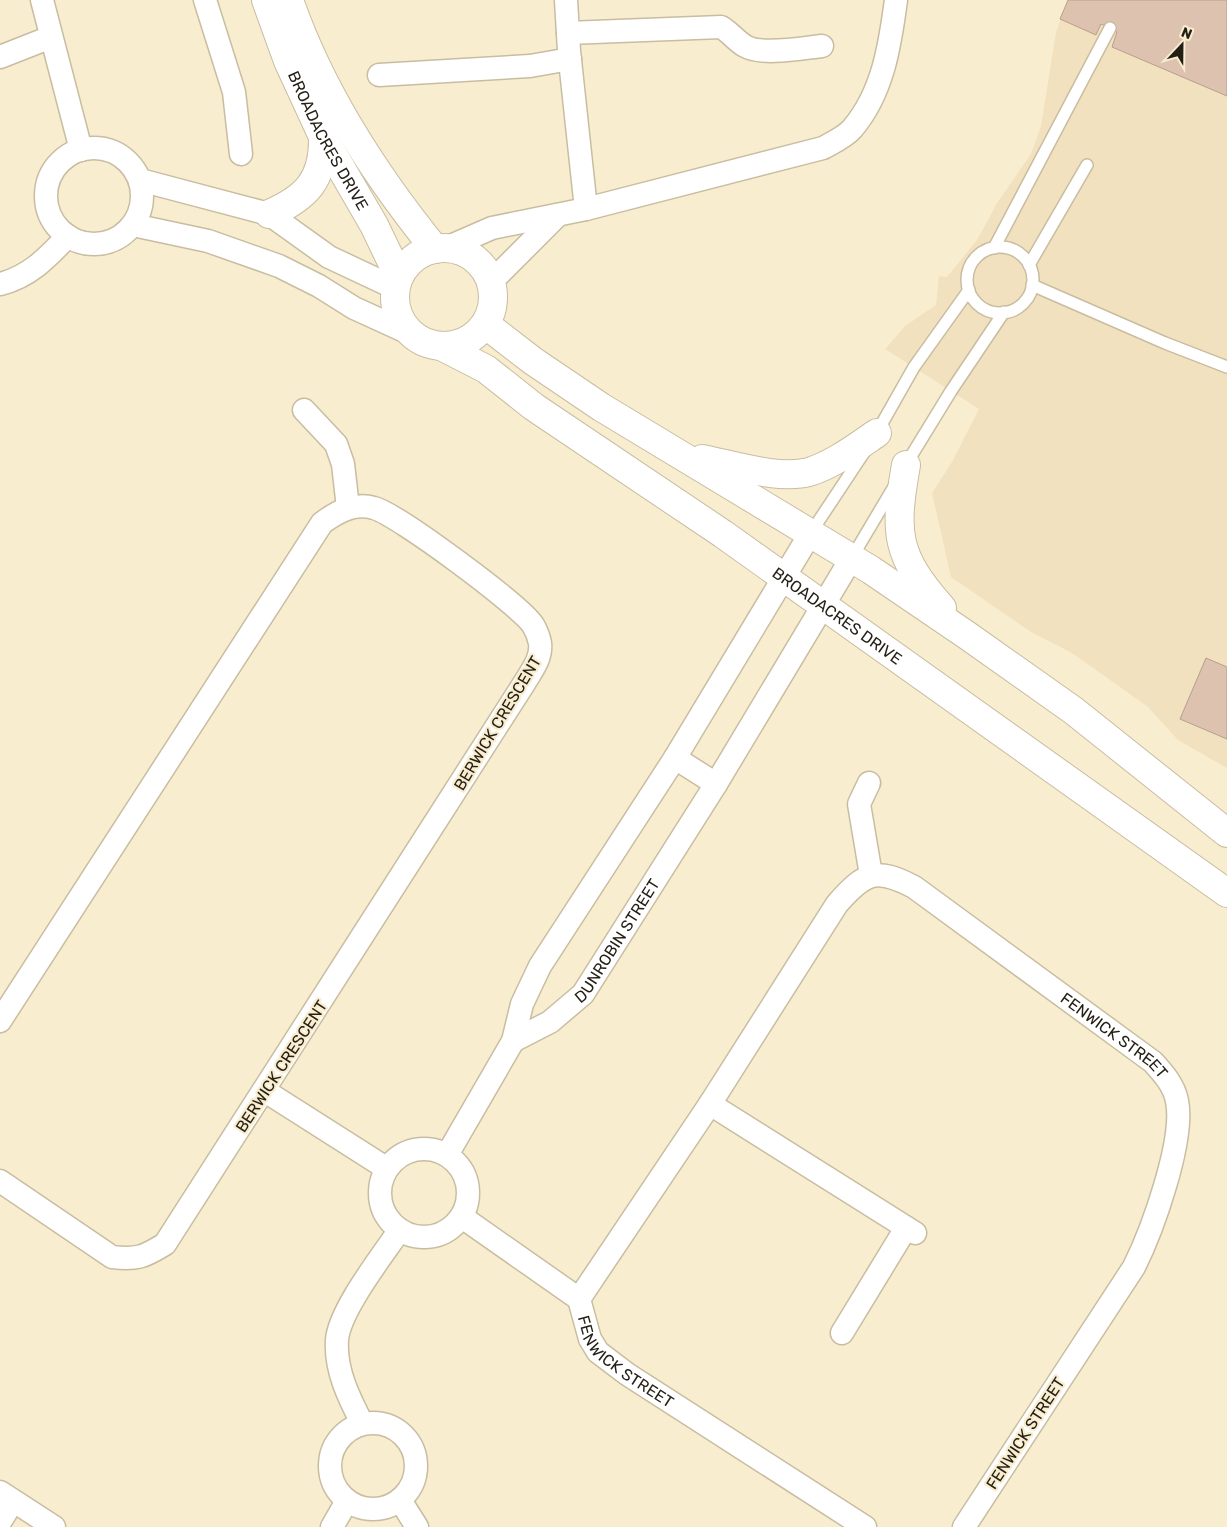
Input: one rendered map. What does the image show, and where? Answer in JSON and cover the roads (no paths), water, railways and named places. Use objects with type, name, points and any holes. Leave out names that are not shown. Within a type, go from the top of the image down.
[{"type":"street","points":[[42,0],[81,150]]},
{"type":"street","points":[[205,0],[234,92],[241,154]]},
{"type":"street","name":"BROADACRES DRIVE","points":[[266,0],[288,61],[323,137],[374,226],[397,283],[395,305],[400,320],[411,334],[425,343],[441,346],[454,346],[477,334],[492,311],[491,282]]},
{"type":"street","name":"BROADACRES DRIVE","points":[[289,0],[325,84],[370,160],[408,216],[440,249]]},
{"type":"street","points":[[566,0],[570,59],[586,209]]},
{"type":"street","points":[[140,180],[269,214],[329,257],[397,283],[414,258],[492,228],[558,216],[823,148],[851,131],[872,101],[890,47],[896,0]]},
{"type":"street","points":[[568,33],[721,27],[731,32],[744,46],[756,51],[822,46]]},
{"type":"street","points":[[0,58],[51,37]]},
{"type":"street","points":[[379,75],[530,66],[570,59]]},
{"type":"street","points":[[269,214],[292,204],[308,190],[319,173],[324,158],[323,137]]},
{"type":"street","points":[[95,148],[110,150],[122,157],[133,167],[140,180],[143,196],[141,211],[133,225],[123,235],[110,242],[96,245],[81,243],[59,230],[48,211],[46,189],[49,178],[61,160],[81,150],[95,148]]},
{"type":"street","points":[[440,249],[461,251],[474,258],[484,269],[491,282],[558,216]]},
{"type":"street","points":[[133,225],[208,241],[279,266],[319,286],[354,308],[411,334]]},
{"type":"street","points":[[0,284],[18,280],[33,270],[68,236]]},
{"type":"street","points":[[485,324],[533,361],[601,407],[810,534],[968,636],[1074,711],[1227,833]]},
{"type":"street","name":"BROADACRES DRIVE","points":[[441,346],[486,369],[534,407],[724,534],[1227,893]]},
{"type":"street","points":[[304,410],[336,444],[343,464],[348,508]]},
{"type":"street","points":[[683,456],[780,474],[808,472],[830,464],[877,433]]},
{"type":"street","points":[[906,465],[898,510],[900,537],[906,556],[921,584],[968,636]]},
{"type":"street","name":"BERWICK CRESCENT","points":[[0,1021],[311,539],[322,523],[336,512],[360,506],[375,508],[398,520],[512,603],[533,625],[540,650],[538,661],[265,1091],[165,1244],[147,1256],[133,1260],[112,1257],[0,1181]]},
{"type":"street","points":[[446,1155],[513,1041],[522,1004],[540,966],[656,789],[810,534]]},
{"type":"street","name":"DUNROBIN STREET","points":[[513,1041],[550,1022],[583,994],[696,817],[851,560]]},
{"type":"street","points":[[675,758],[716,784]]},
{"type":"street","points":[[869,783],[859,804],[871,875]]},
{"type":"street","name":"FENWICK STREET","points":[[579,1299],[710,1104],[837,904],[852,886],[871,875],[892,875],[914,887],[1153,1062],[1170,1081],[1177,1100],[1178,1121],[1165,1182],[1154,1222],[1134,1267],[964,1527]]},
{"type":"street","points":[[265,1091],[386,1168]]},
{"type":"street","points":[[710,1104],[910,1230],[842,1333]]},
{"type":"street","points":[[424,1148],[446,1155],[460,1166],[467,1182],[468,1200],[462,1216],[447,1231],[426,1238],[398,1231],[386,1218],[379,1202],[379,1184],[386,1168],[403,1153],[424,1148]]},
{"type":"street","name":"FENWICK STREET","points":[[462,1216],[579,1299],[587,1331],[598,1352],[627,1374],[865,1527]]},
{"type":"street","points":[[362,1424],[340,1376],[337,1340],[346,1313],[398,1231]]},
{"type":"street","points":[[377,1422],[391,1426],[403,1434],[412,1446],[416,1460],[416,1475],[410,1489],[400,1500],[374,1510],[360,1507],[347,1501],[337,1491],[331,1478],[329,1465],[332,1450],[339,1439],[349,1429],[362,1424],[377,1422]]},
{"type":"street","points":[[0,1522],[7,1496],[54,1527]]},
{"type":"street","points":[[400,1500],[417,1527]]},
{"type":"street","points":[[332,1527],[347,1501]]},
{"type":"lane","points":[[994,248],[1110,28]]},
{"type":"lane","points":[[1029,265],[1087,165]]},
{"type":"lane","points":[[1004,247],[1014,251],[1029,265],[1032,285],[1023,303],[1014,309],[1004,312],[993,312],[983,308],[974,300],[967,280],[969,268],[975,258],[994,248],[1004,247]]},
{"type":"lane","points":[[1032,285],[1165,343],[1227,367]]},
{"type":"lane","points":[[810,534],[877,433],[914,367],[969,290]]},
{"type":"lane","points":[[851,560],[951,391],[1004,312]]}]
